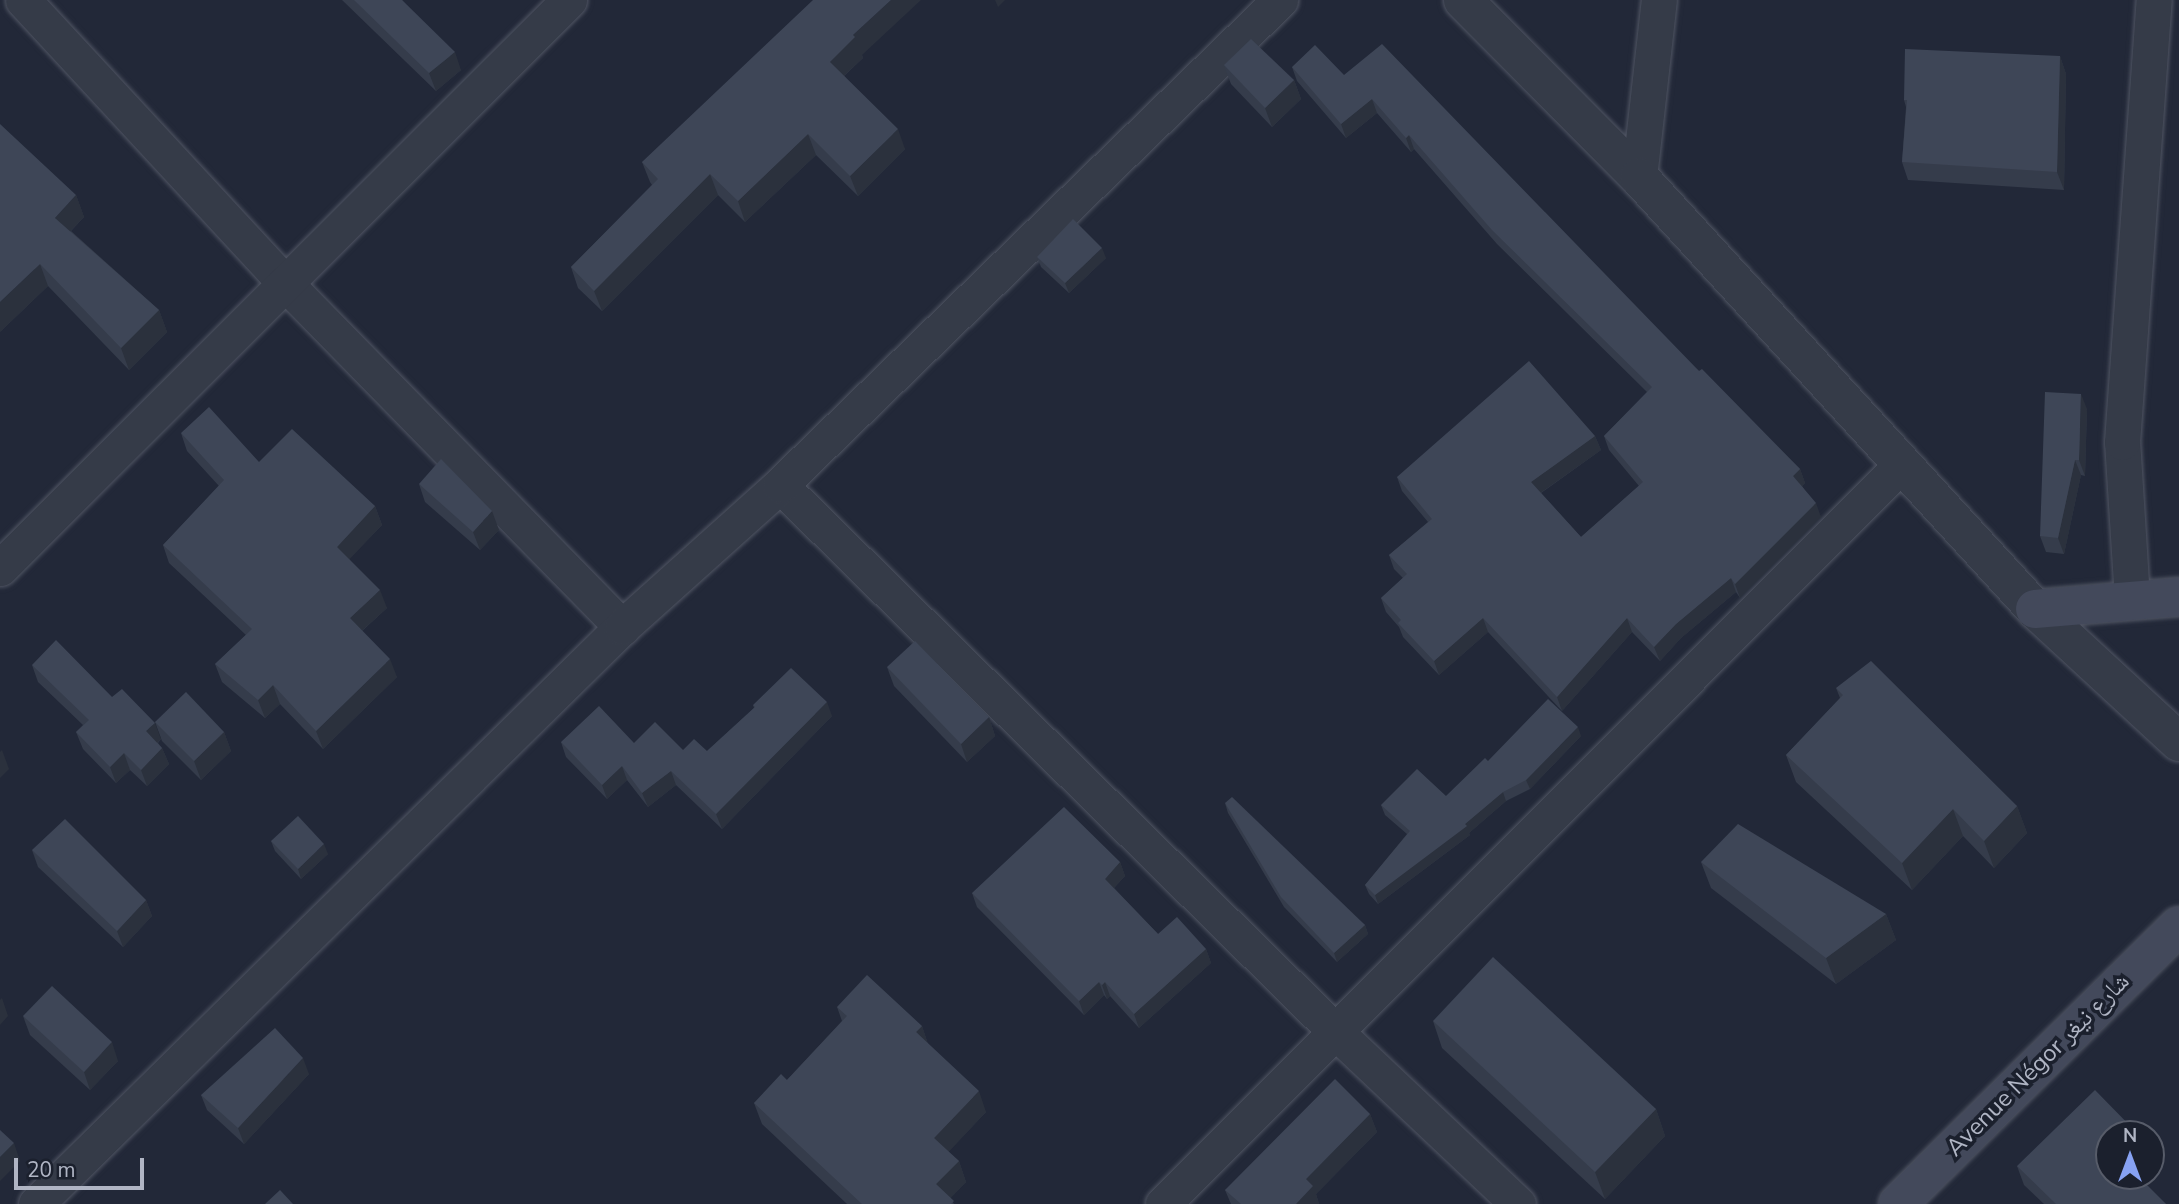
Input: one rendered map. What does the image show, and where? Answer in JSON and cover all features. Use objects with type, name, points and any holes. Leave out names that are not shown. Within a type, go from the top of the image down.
[{"type":"main road","points":[[2035,609],[2179,597]]},
{"type":"main road","name":"Avenue Négor شارع نيغر","points":[[1898,1204],[2179,926]]},
{"type":"street","points":[[23,0],[285,283],[622,627]]},
{"type":"street","points":[[0,568],[569,0]]},
{"type":"street","points":[[36,1204],[622,627],[780,485],[1280,0]]},
{"type":"street","points":[[1462,0],[1639,177],[2035,609],[2179,742]]},
{"type":"street","points":[[1639,177],[1659,0]]},
{"type":"street","points":[[2132,599],[2122,442],[2154,0]]},
{"type":"street","points":[[1163,1204],[1337,1033],[1903,463]]},
{"type":"street","points":[[780,485],[1337,1033],[1518,1204]]},
{"type":"building","points":[[354,0],[402,0],[455,52],[429,73]]},
{"type":"building","points":[[813,0],[891,0],[853,35],[855,37],[830,62],[898,129],[850,176],[808,134],[738,201],[710,174],[594,291],[571,267],[658,179],[642,162]]},
{"type":"building","points":[[1251,39],[1294,80],[1265,108],[1224,65]]},
{"type":"building","points":[[1382,44],[1699,371],[1702,369],[1800,469],[1793,476],[1816,503],[1735,584],[1731,578],[1676,624],[1654,647],[1627,618],[1557,697],[1483,618],[1434,661],[1398,623],[1401,620],[1381,598],[1407,574],[1389,555],[1432,519],[1397,477],[1529,361],[1595,436],[1531,482],[1581,537],[1643,482],[1604,436],[1652,387],[1492,230],[1409,135],[1406,138],[1372,99],[1341,124],[1292,67],[1315,45],[1344,75]]},
{"type":"building","points":[[1905,49],[2060,56],[2057,172],[1902,162],[1907,100],[1904,100]]},
{"type":"building","points":[[0,124],[76,195],[55,218],[159,310],[121,348],[40,264],[0,302]]},
{"type":"building","points":[[1073,219],[1102,248],[1065,283],[1037,257]]},
{"type":"building","points":[[2045,392],[2081,394],[2079,460],[2075,460],[2058,538],[2040,536]]},
{"type":"building","points":[[209,407],[259,462],[292,429],[375,506],[337,547],[380,590],[350,618],[390,659],[316,731],[273,685],[258,700],[215,664],[252,629],[163,545],[224,480],[181,433]]},
{"type":"building","points":[[441,459],[492,511],[473,532],[419,484]]},
{"type":"building","points":[[56,640],[112,697],[122,689],[155,723],[146,731],[162,748],[141,770],[124,753],[110,767],[76,732],[89,720],[32,665]]},
{"type":"building","points":[[915,641],[989,717],[961,744],[887,667]]},
{"type":"building","points":[[1871,661],[2017,806],[1984,841],[1953,809],[1902,863],[1786,755],[1843,695],[1836,688]]},
{"type":"building","points":[[791,668],[827,702],[716,814],[671,771],[642,793],[622,766],[602,785],[561,742],[599,706],[634,743],[655,722],[683,750],[694,739],[707,751],[755,707],[753,705]]},
{"type":"building","points":[[186,692],[224,732],[194,761],[155,722]]},
{"type":"building","points":[[1548,699],[1578,727],[1526,780],[1503,792],[1465,824],[1467,826],[1375,895],[1365,885],[1410,831],[1381,805],[1417,769],[1446,796],[1485,758],[1488,761]]},
{"type":"building","points":[[1232,797],[1365,925],[1334,953],[1281,897],[1225,803]]},
{"type":"building","points":[[1064,807],[1120,862],[1105,879],[1158,934],[1177,917],[1206,949],[1134,1014],[1105,982],[1102,985],[1099,982],[1079,1001],[972,893]]},
{"type":"building","points":[[298,816],[324,844],[298,869],[271,841]]},
{"type":"building","points":[[65,819],[146,900],[117,931],[32,850]]},
{"type":"building","points":[[1738,824],[1886,914],[1826,958],[1701,862]]},
{"type":"building","points":[[1493,957],[1656,1109],[1595,1172],[1433,1021]]},
{"type":"building","points":[[867,975],[922,1026],[916,1032],[979,1091],[934,1138],[959,1161],[936,1184],[954,1201],[951,1204],[862,1204],[754,1103],[781,1074],[787,1080],[847,1016],[837,1007]]},
{"type":"building","points":[[52,986],[112,1042],[84,1072],[23,1016]]},
{"type":"building","points":[[275,1028],[303,1058],[238,1128],[201,1095]]},
{"type":"building","points":[[1335,1079],[1370,1114],[1306,1179],[1313,1186],[1296,1204],[1241,1204],[1225,1190]]},
{"type":"building","points":[[2095,1090],[2124,1120],[2095,1120],[2095,1190],[2152,1190],[2166,1204],[2056,1204],[2017,1166]]},
{"type":"building","points":[[0,1130],[14,1143],[0,1157]]},
{"type":"building","points":[[280,1190],[293,1204],[265,1204]]}]
